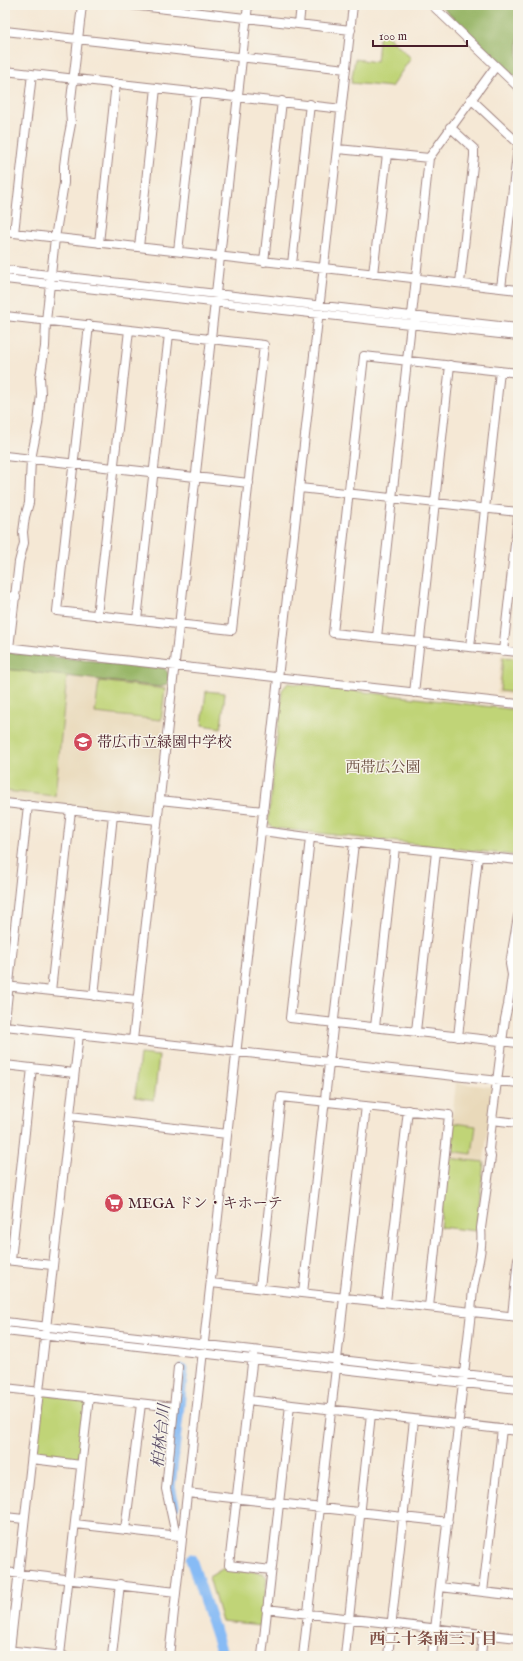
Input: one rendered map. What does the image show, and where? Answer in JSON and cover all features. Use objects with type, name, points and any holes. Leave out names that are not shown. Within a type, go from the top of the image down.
[{"type":"street","points":[[82,5],[70,108],[71,124],[66,150],[64,183],[55,238],[46,321],[45,347],[40,377],[41,394],[38,424],[31,458],[29,503],[25,517],[23,532],[24,543],[19,562],[16,597],[7,648],[518,704]]},
{"type":"street","points":[[131,5],[205,9],[247,18],[350,30]]},
{"type":"street","points":[[133,1040],[248,5]]},
{"type":"street","points":[[299,24],[301,5]]},
{"type":"street","points":[[169,1656],[176,1592],[179,1536],[187,1493],[354,5]]},
{"type":"street","points":[[432,5],[518,87]]},
{"type":"street","points":[[5,31],[346,69]]},
{"type":"street","points":[[377,637],[429,158],[450,127],[496,66]]},
{"type":"street","points":[[5,71],[310,104],[342,109]]},
{"type":"street","points":[[14,233],[32,74]]},
{"type":"street","points":[[99,243],[116,83]]},
{"type":"street","points":[[139,247],[156,88]]},
{"type":"street","points":[[178,251],[196,92]]},
{"type":"street","points":[[471,99],[518,143]]},
{"type":"street","points":[[264,262],[282,102]]},
{"type":"street","points":[[292,264],[310,104]]},
{"type":"street","points":[[450,127],[474,150],[460,283]]},
{"type":"street","points":[[502,288],[518,147]]},
{"type":"street","points":[[338,149],[429,158]]},
{"type":"street","points":[[373,274],[387,154]]},
{"type":"street","points":[[5,232],[518,290]]},
{"type":"street","points":[[5,270],[216,298]]},
{"type":"street","points":[[5,279],[320,309],[412,320],[518,336]]},
{"type":"street","points":[[5,316],[46,321],[89,325],[264,345],[232,630],[57,611],[89,325]]},
{"type":"street","points":[[412,320],[518,328]]},
{"type":"street","points":[[97,616],[129,330]]},
{"type":"street","points":[[137,620],[169,334]]},
{"type":"street","points":[[518,372],[364,356],[333,633],[518,652]]},
{"type":"street","points":[[414,693],[450,365]]},
{"type":"street","points":[[470,647],[500,371]]},
{"type":"street","points":[[5,456],[249,483]]},
{"type":"street","points":[[300,488],[518,512]]},
{"type":"street","points":[[503,651],[518,517]]},
{"type":"street","points":[[5,596],[16,597]]},
{"type":"street","points":[[160,800],[264,811]]},
{"type":"street","points":[[5,803],[158,820]]},
{"type":"street","points":[[5,1021],[7,986],[28,805]]},
{"type":"street","points":[[51,991],[71,810]]},
{"type":"street","points":[[94,996],[113,815]]},
{"type":"street","points":[[262,831],[354,843],[518,860]]},
{"type":"street","points":[[310,838],[290,1018],[518,1043]]},
{"type":"street","points":[[303,1293],[354,843]]},
{"type":"street","points":[[375,1027],[395,847]]},
{"type":"street","points":[[416,1031],[436,852]]},
{"type":"street","points":[[458,1037],[478,856]]},
{"type":"street","points":[[432,1656],[459,1424],[470,1312],[474,1283],[478,1272],[482,1239],[481,1228],[491,1157],[490,1149],[492,1120],[512,975],[510,964],[518,916]]},
{"type":"street","points":[[7,986],[138,1000]]},
{"type":"street","points":[[5,1026],[518,1083]]},
{"type":"street","points":[[65,1656],[7,1650],[40,1392],[52,1265],[79,1034]]},
{"type":"street","points":[[5,1065],[74,1074]]},
{"type":"street","points":[[32,1068],[8,1260],[52,1265]]},
{"type":"street","points":[[260,1288],[281,1097],[408,1110],[449,1115],[428,1307]]},
{"type":"street","points":[[304,1656],[319,1507],[345,1298],[366,1106]]},
{"type":"street","points":[[386,1302],[408,1110]]},
{"type":"street","points":[[70,1116],[227,1134]]},
{"type":"street","points":[[492,1120],[518,1123]]},
{"type":"street","points":[[211,1283],[515,1316],[518,1259]]},
{"type":"street","points":[[5,1322],[518,1380]]},
{"type":"street","points":[[5,1331],[518,1389]]},
{"type":"street","points":[[254,1350],[229,1565],[271,1570]]},
{"type":"street","points":[[178,1367],[166,1494],[179,1536]]},
{"type":"street","points":[[5,1388],[174,1407]]},
{"type":"street","points":[[60,1656],[89,1397]]},
{"type":"street","points":[[248,1400],[518,1431]]},
{"type":"street","points":[[125,1530],[141,1404]]},
{"type":"street","points":[[262,1656],[266,1609],[290,1405]]},
{"type":"street","points":[[345,1656],[372,1414]]},
{"type":"street","points":[[388,1656],[414,1420]]},
{"type":"street","points":[[483,1592],[502,1429]]},
{"type":"street","points":[[32,1459],[81,1465]]},
{"type":"street","points":[[187,1493],[448,1522]]},
{"type":"street","points":[[5,1517],[24,1520]]},
{"type":"street","points":[[75,1524],[179,1536]]},
{"type":"street","points":[[5,1572],[120,1584],[176,1592]]},
{"type":"street","points":[[112,1656],[120,1584]]},
{"type":"street","points":[[440,1587],[518,1596]]},
{"type":"street","points":[[266,1609],[518,1638]]},
{"type":"street","points":[[481,1656],[483,1634]]},
{"type":"shaded area","points":[[5,600],[11,601],[6,639],[5,639]]},
{"type":"shaded area","name":"帯広市立緑園中学校","points":[[5,652],[169,674],[153,815],[5,799]]},
{"type":"shaded area","points":[[501,655],[518,657],[518,696],[497,693]]},
{"type":"shaded area","points":[[456,1083],[492,1087],[484,1162],[447,1158]]},
{"type":"green space","points":[[440,5],[515,5],[518,8],[518,80]]},
{"type":"green space","points":[[380,29],[411,58],[391,87],[351,83],[355,59],[377,62]]},
{"type":"green space","points":[[5,652],[164,668],[169,674],[168,684],[161,687],[5,669]]},
{"type":"green space","points":[[503,657],[518,659],[518,693],[500,691]]},
{"type":"green space","points":[[5,669],[67,676],[55,796],[5,791]]},
{"type":"green space","points":[[99,681],[165,689],[161,720],[95,713]]},
{"type":"green space","name":"西帯広公園","points":[[288,683],[518,710],[518,839],[516,852],[512,855],[274,828],[268,823],[282,690]]},
{"type":"green space","points":[[206,691],[225,693],[221,728],[202,725]]},
{"type":"green space","points":[[140,1054],[159,1056],[154,1100],[135,1097]]},
{"type":"green space","points":[[454,1123],[476,1126],[472,1154],[451,1151]]},
{"type":"green space","points":[[447,1158],[484,1162],[476,1231],[440,1227]]},
{"type":"green space","points":[[43,1394],[87,1400],[78,1463],[34,1455],[41,1397]]},
{"type":"green space","points":[[224,1568],[263,1573],[267,1578],[261,1626],[222,1622],[209,1577]]},
{"type":"waterway","name":"柏林台川","points":[[174,1505],[170,1487],[183,1370]]},
{"type":"waterway","name":"柏林台川","points":[[191,1559],[223,1656]]},
{"type":"place","name":"帯広市立緑園中学校","points":[[83,742]]},
{"type":"place","name":"MEGA ドン・キホーテ","points":[[114,1203]]},
{"type":"district","name":"西二十条南三丁目","points":[[433,1638]]}]
